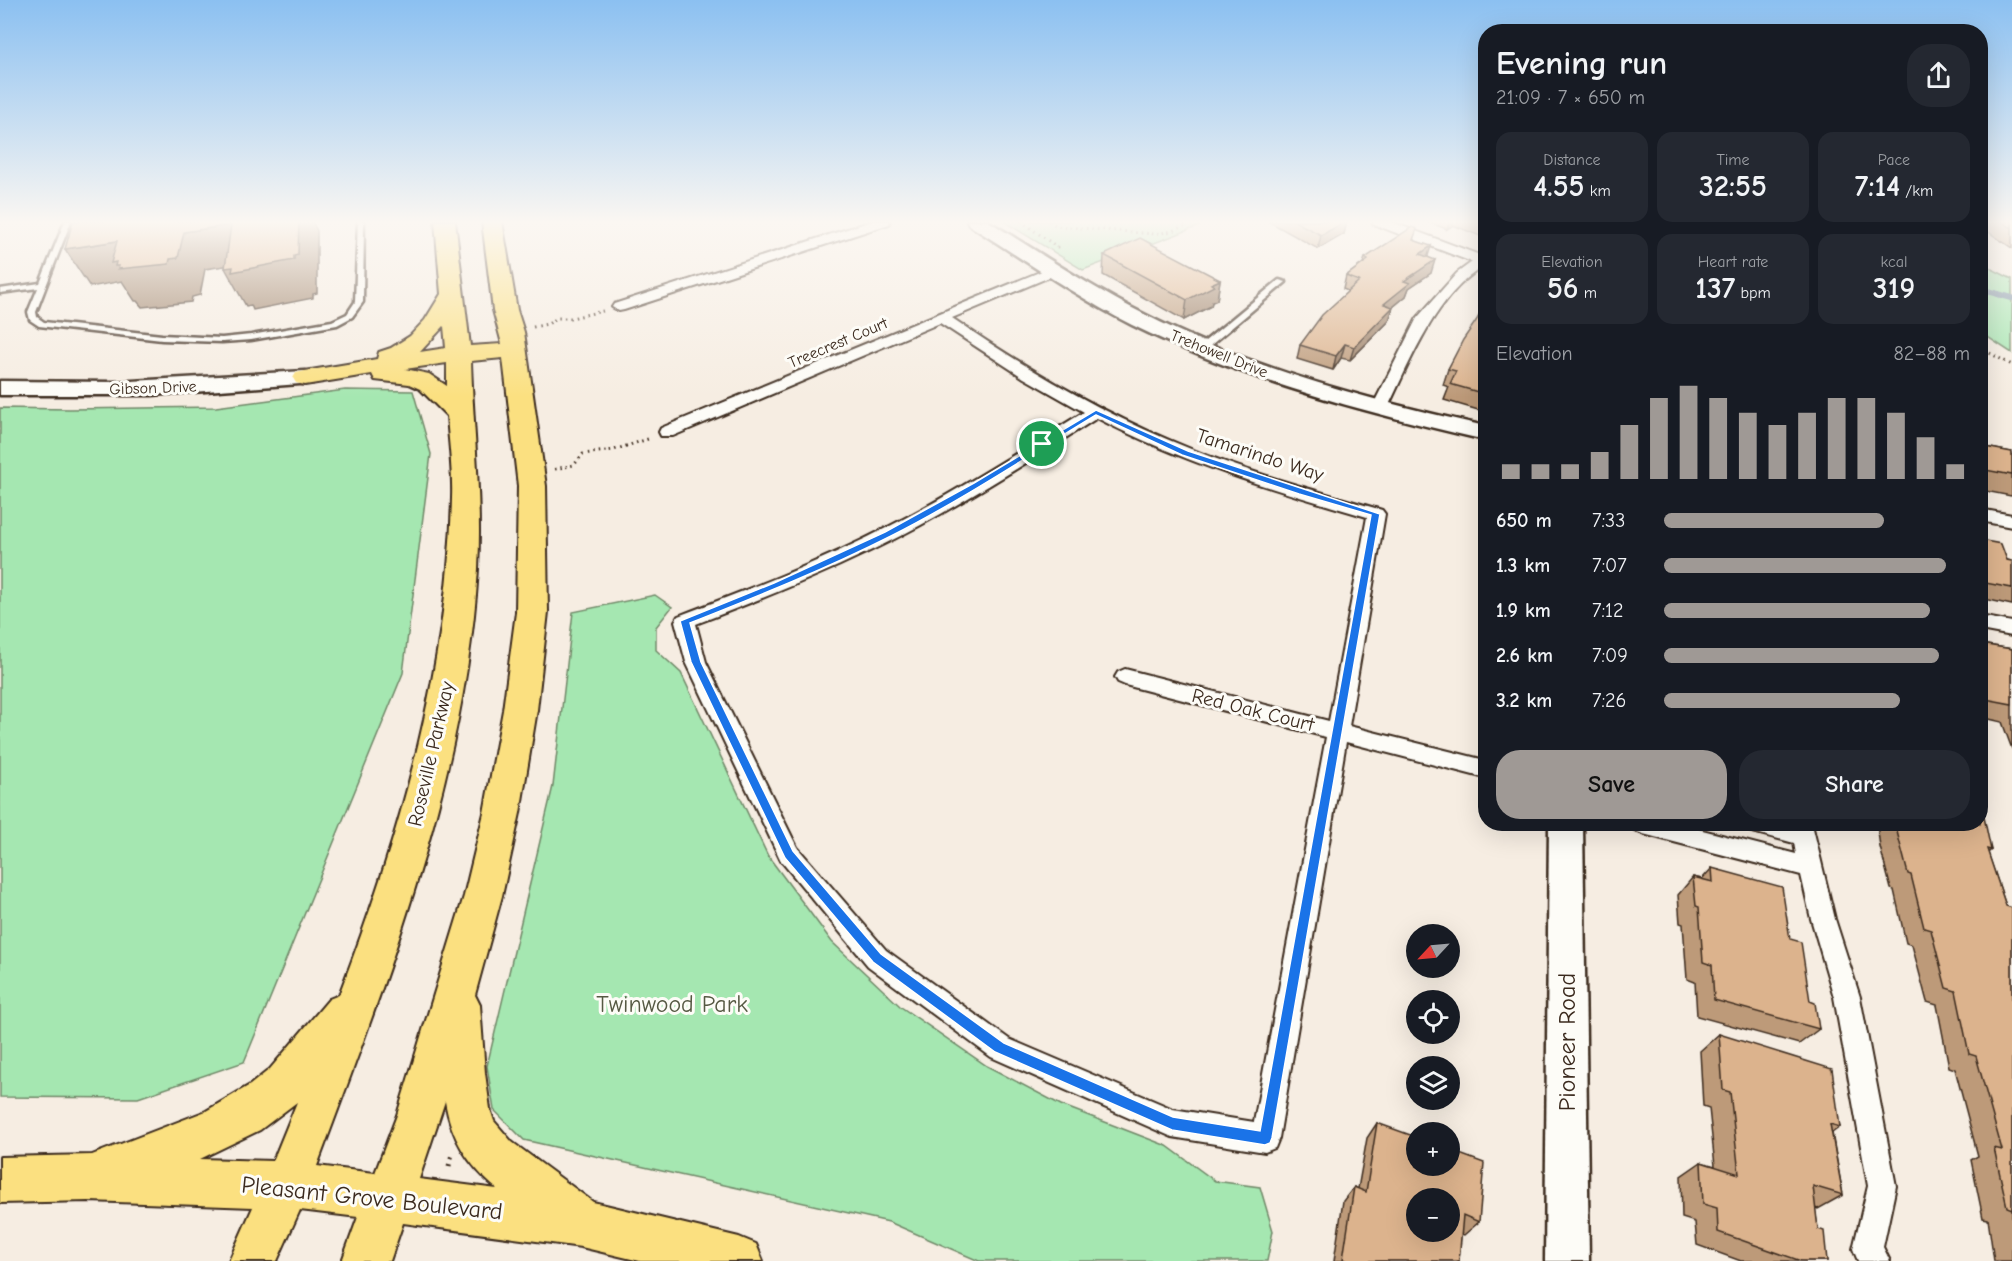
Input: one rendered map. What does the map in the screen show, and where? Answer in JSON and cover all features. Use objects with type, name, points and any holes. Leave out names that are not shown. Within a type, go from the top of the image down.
[{"type":"main road","name":"Roseville Parkway","points":[[254,1261],[287,1185],[361,992],[415,825],[441,717],[454,651],[463,569],[466,496],[460,415],[459,354],[451,280]]},
{"type":"main road","points":[[366,1261],[419,1115],[458,987],[495,844],[520,710],[532,612],[534,553],[531,475],[513,341],[501,280]]},
{"type":"main road","points":[[306,378],[393,356],[413,345],[428,334],[452,295]]},
{"type":"main road","points":[[306,378],[459,354],[513,341]]},
{"type":"main road","points":[[306,378],[396,375],[423,378],[433,384],[460,415]]},
{"type":"main road","points":[[458,987],[468,1111],[478,1138],[495,1158],[581,1223]]},
{"type":"main road","points":[[89,1178],[227,1126],[256,1108],[287,1083],[361,992]]},
{"type":"main road","name":"Pleasant Grove Boulevard","points":[[0,1180],[89,1178],[287,1185],[581,1223],[739,1261]]},
{"type":"street","points":[[619,308],[704,280]]},
{"type":"street","name":"Treecrest Court","points":[[668,432],[942,318],[1018,280]]},
{"type":"street","name":"Trehowell Drive","points":[[1079,280],[1137,319],[1202,348],[1279,378],[1380,408],[1478,431]]},
{"type":"street","points":[[1380,408],[1422,321],[1459,280]]},
{"type":"street","name":"Tamarindo Way","points":[[942,318],[1005,361],[1096,412],[1185,453],[1376,514],[1336,731]]},
{"type":"street","name":"Gibson Drive","points":[[0,388],[63,391],[154,389],[306,378]]},
{"type":"street","points":[[1096,412],[977,485],[888,534],[778,585],[685,621],[696,662],[789,854],[877,958],[1000,1048],[1172,1124],[1265,1138],[1336,731]]},
{"type":"street","points":[[1988,516],[2012,521]]},
{"type":"street","points":[[1988,624],[2012,629]]},
{"type":"street","name":"Red Oak Court","points":[[1125,677],[1478,767]]},
{"type":"street","name":"Pioneer Road","points":[[1566,831],[1567,1261]]},
{"type":"street","points":[[1670,831],[1809,867]]},
{"type":"street","points":[[1802,831],[1809,867],[1847,997],[1882,1186],[1868,1249],[1875,1261]]},
{"type":"lane","points":[[45,280],[32,312],[33,318],[42,324],[223,340],[315,327],[347,319],[356,312],[359,302],[360,280]]},
{"type":"lane","points":[[1202,348],[1282,282]]},
{"type":"lane","points":[[0,291],[43,285]]},
{"type":"path","points":[[513,341],[557,318],[571,318],[619,308]]},
{"type":"path","points":[[1988,352],[2012,365]]},
{"type":"path","points":[[531,475],[574,465],[583,454],[614,450],[668,432]]},
{"type":"path","points":[[449,1166],[453,1154]]},
{"type":"green space","points":[[1988,280],[2012,280],[2012,353],[1988,337]]},
{"type":"green space","points":[[345,390],[413,391],[431,454],[403,673],[244,1062],[138,1098],[0,1097],[0,408],[216,407]]},
{"type":"green space","name":"Twinwood Park","points":[[655,595],[672,607],[656,627],[656,650],[681,673],[768,856],[832,942],[901,1007],[987,1066],[1061,1105],[1167,1146],[1215,1181],[1260,1187],[1273,1231],[1267,1261],[979,1261],[889,1222],[524,1140],[494,1110],[487,1066],[553,786],[573,612]]},
{"type":"building","points":[[1150,280],[1220,280],[1211,284],[1214,286],[1187,300]]},
{"type":"building","points":[[1356,280],[1406,280],[1404,281],[1410,283],[1384,304],[1393,307],[1354,347],[1345,344],[1336,356],[1300,345],[1322,315],[1359,281]]},
{"type":"building","points":[[1478,318],[1478,392],[1450,384],[1456,371],[1448,369],[1463,340]]},
{"type":"building","points":[[1988,448],[2012,452],[2012,475],[1988,470]]},
{"type":"building","points":[[1988,542],[2001,544],[2007,560],[2012,561],[2012,588],[1988,584]]},
{"type":"building","points":[[1988,645],[2012,649],[2012,704],[1988,700]]},
{"type":"building","points":[[1897,831],[1987,831],[1991,850],[1987,849],[2006,906],[2012,908],[2012,1209],[2007,1207],[1994,1148],[2002,1150],[1976,1056],[1969,1054],[1956,991],[1946,988],[1931,930],[1924,928],[1911,875],[1908,874]]},
{"type":"building","points":[[1712,868],[1782,887],[1790,939],[1801,942],[1810,1001],[1815,1003],[1819,1029],[1714,1000],[1712,965],[1703,962],[1699,907],[1696,906],[1693,877],[1713,882]]},
{"type":"building","points":[[1719,1034],[1832,1069],[1840,1127],[1830,1124],[1843,1195],[1813,1186],[1818,1229],[1824,1231],[1827,1261],[1801,1261],[1718,1232],[1717,1208],[1703,1204],[1701,1162],[1739,1174],[1730,1092],[1723,1090]]},
{"type":"building","points":[[1377,1123],[1406,1133],[1406,1176],[1460,1176],[1460,1154],[1484,1163],[1479,1222],[1463,1215],[1459,1261],[1348,1261],[1343,1259],[1354,1187],[1366,1192]]},
{"type":"waterway","points":[[1988,291],[2012,298]]},
{"type":"route","points":[[1096,412],[1185,453],[1376,514],[1368,548],[1265,1138],[1172,1124],[1000,1048],[877,958],[789,854],[696,662],[685,621],[778,585],[888,534],[977,485],[1042,444],[1096,412]]}]
